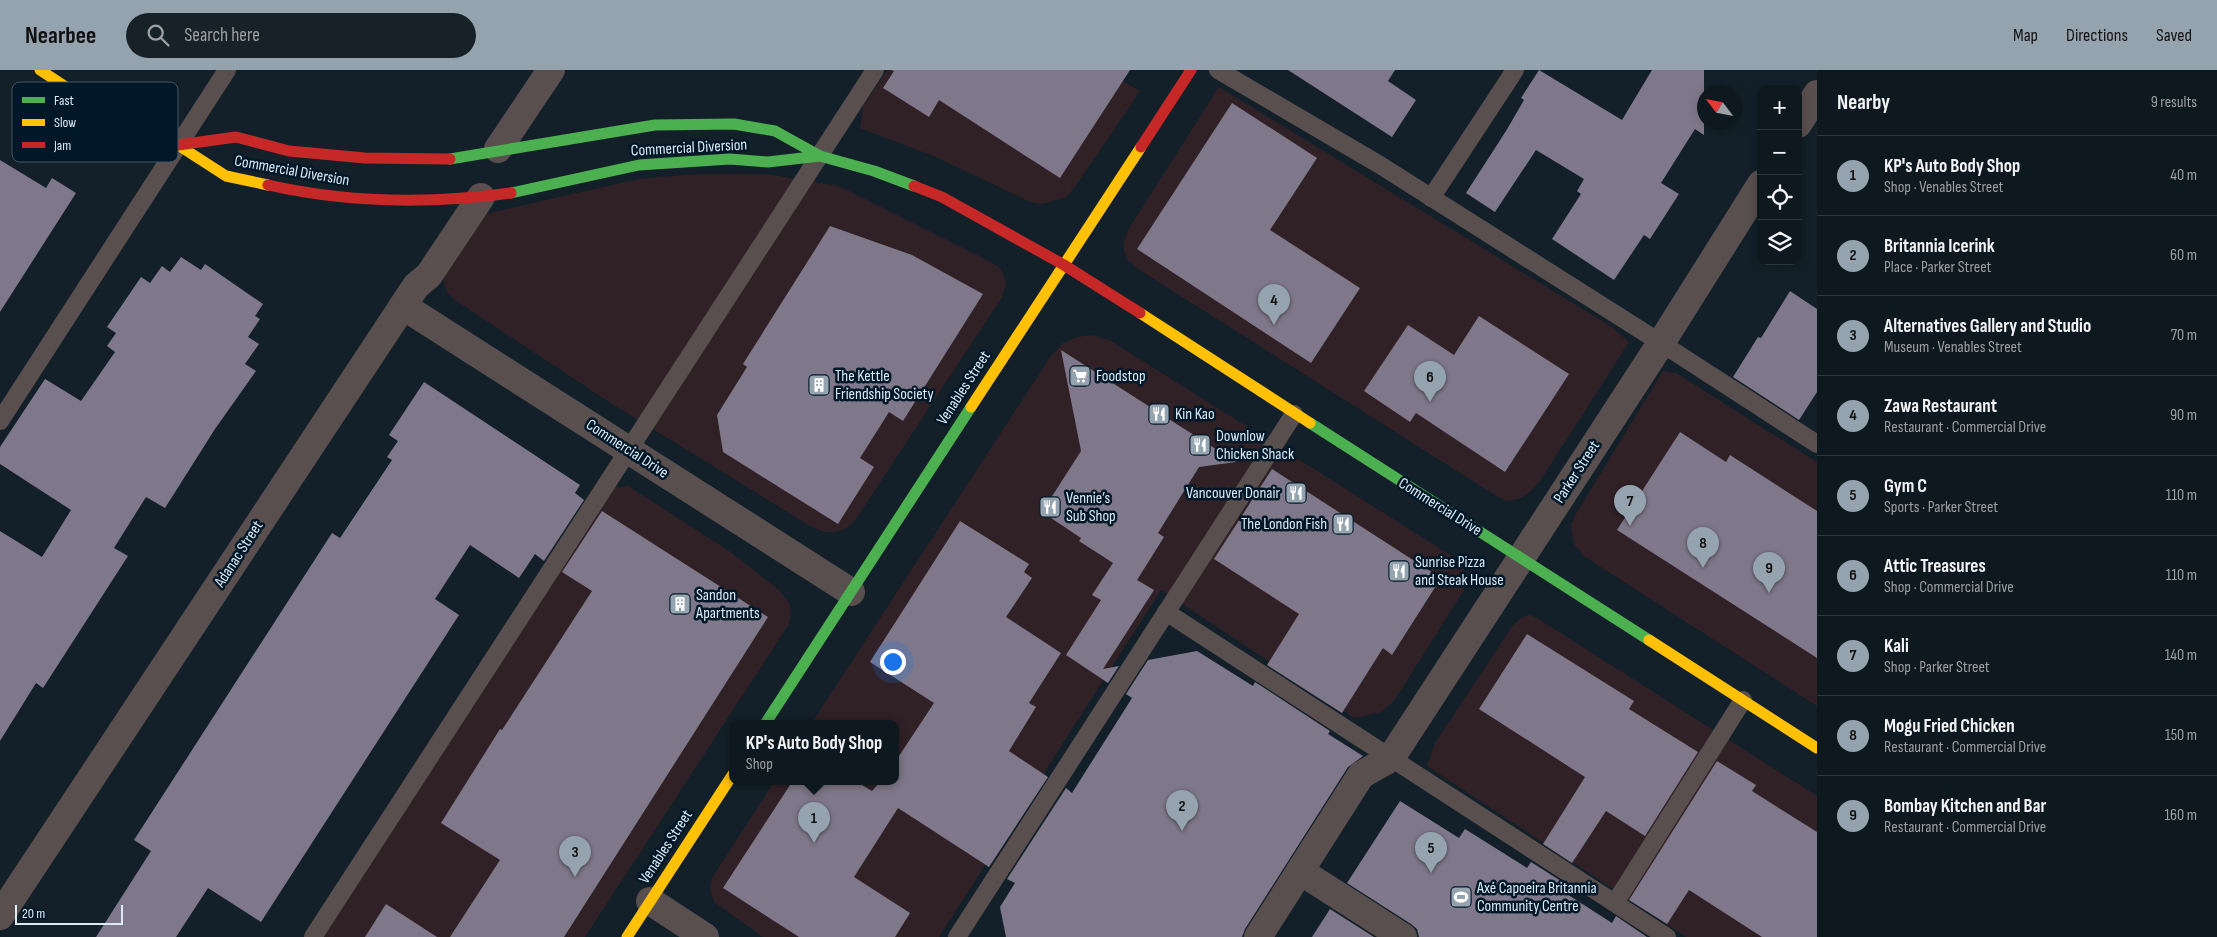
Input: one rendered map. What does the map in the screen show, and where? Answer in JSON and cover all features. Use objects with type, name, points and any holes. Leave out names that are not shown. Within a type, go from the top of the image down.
[{"type":"street","points":[[40,70],[59,82]]},
{"type":"street","points":[[498,149],[550,70]]},
{"type":"street","name":"Venables Street","points":[[768,720],[1191,70]]},
{"type":"street","points":[[1802,118],[1817,94]]},
{"type":"street","name":"Commercial Diversion","points":[[178,145],[236,137],[289,150],[366,158],[450,159],[498,149],[655,125],[734,124],[775,131],[820,156],[874,171],[942,197],[1064,265]]},
{"type":"street","name":"Commercial Diversion","points":[[178,145],[226,176],[280,188],[396,202],[482,197],[516,192],[639,165],[730,159],[768,162],[820,156]]},
{"type":"street","name":"Parker Street","points":[[1391,758],[1661,343],[1757,190]]},
{"type":"street","name":"Adanac Street","points":[[0,916],[416,286],[429,275],[482,197]]},
{"type":"street","name":"Commercial Drive","points":[[1064,265],[1817,748]]},
{"type":"street","name":"Commercial Drive","points":[[403,306],[851,592]]},
{"type":"street","points":[[1258,937],[1361,775],[1391,758]]},
{"type":"street","name":"Venables Street","points":[[627,937],[729,780]]},
{"type":"street","points":[[1300,871],[1403,937]]},
{"type":"street","points":[[650,901],[705,937]]},
{"type":"lane","points":[[178,145],[227,70]]},
{"type":"lane","points":[[313,937],[875,70]]},
{"type":"lane","points":[[1218,70],[1431,198],[1817,444]]},
{"type":"lane","points":[[1431,198],[1515,70]]},
{"type":"lane","points":[[0,421],[167,162]]},
{"type":"lane","points":[[957,937],[1294,414]]},
{"type":"lane","points":[[1166,612],[1667,937]]},
{"type":"lane","points":[[1615,903],[1742,700]]},
{"type":"shaded area","points":[[887,70],[1104,70],[1140,91],[1075,187],[1066,197],[1042,204],[1030,202],[936,157],[860,128],[863,106]]},
{"type":"shaded area","points":[[1219,87],[1612,327],[1629,342],[1540,481],[1530,492],[1519,499],[1507,501],[1498,497],[1138,269],[1129,261],[1124,251],[1128,230]]},
{"type":"shaded area","points":[[699,174],[766,174],[839,186],[991,262],[1000,268],[1004,276],[1006,283],[1002,297],[856,519],[847,528],[837,532],[824,532],[810,526],[609,402],[455,300],[448,293],[444,283],[444,272],[481,215],[639,179]]},
{"type":"shaded area","points":[[1092,335],[1111,341],[1455,558],[1464,568],[1466,578],[1464,590],[1394,701],[1381,712],[1355,718],[1161,590],[939,937],[763,937],[714,902],[710,888],[712,878],[772,785],[899,785],[899,720],[814,720],[1051,356],[1063,343],[1077,337]]},
{"type":"shaded area","points":[[1663,371],[1676,373],[1817,462],[1817,706],[1585,557],[1574,544],[1571,525],[1576,514]]},
{"type":"shaded area","points":[[607,481],[620,488],[627,485],[729,551],[779,590],[789,603],[791,613],[789,624],[585,937],[314,937]]},
{"type":"shaded area","points":[[1530,615],[1817,796],[1817,937],[1686,937],[1427,766],[1435,743],[1513,625],[1524,616]]},
{"type":"building","points":[[891,70],[1130,70],[1060,178],[939,100],[929,117],[883,88],[894,71]]},
{"type":"building","points":[[1288,70],[1395,70],[1388,81],[1416,100],[1392,137]]},
{"type":"building","points":[[1539,70],[1622,120],[1652,70],[1704,70],[1704,85],[1697,85],[1697,130],[1704,130],[1704,135],[1695,129],[1661,183],[1679,194],[1650,239],[1644,235],[1614,280],[1552,239],[1581,194],[1577,191],[1584,179],[1536,150],[1495,212],[1466,193],[1524,100],[1521,98]]},
{"type":"building","points":[[1232,103],[1317,158],[1270,230],[1360,288],[1311,363],[1137,249]]},
{"type":"building","points":[[0,160],[46,188],[52,178],[76,193],[0,312]]},
{"type":"building","points":[[830,226],[912,255],[983,294],[903,421],[889,412],[860,458],[874,467],[838,524],[723,452],[717,415],[747,367],[743,364]]},
{"type":"building","points":[[181,257],[201,270],[205,264],[263,304],[255,316],[260,319],[248,337],[259,344],[245,364],[256,371],[215,429],[165,508],[146,497],[114,548],[128,556],[43,688],[36,683],[0,741],[0,531],[42,557],[71,510],[0,464],[0,447],[45,379],[81,401],[115,352],[107,346],[116,333],[107,327],[141,277],[150,283],[162,266],[170,272]]},
{"type":"building","points":[[1790,291],[1817,309],[1817,392],[1799,420],[1733,377],[1758,337],[1761,338]]},
{"type":"building","points":[[1479,316],[1569,374],[1505,472],[1416,413],[1410,422],[1364,391],[1408,325],[1454,355]]},
{"type":"building","points":[[1061,350],[1236,462],[1199,467],[1158,533],[1164,537],[1137,580],[1154,590],[1103,669],[1119,666],[1108,683],[1066,655],[1101,600],[1092,595],[1113,563],[1079,541],[1081,538],[1042,512],[1081,451]]},
{"type":"building","points":[[424,382],[580,485],[575,493],[584,500],[544,561],[535,554],[519,578],[470,545],[435,599],[459,615],[261,922],[208,888],[176,937],[96,937],[151,851],[134,840],[332,533],[340,538],[392,460],[387,457],[398,441],[389,435]]},
{"type":"building","points":[[1680,432],[1726,462],[1730,455],[1817,511],[1817,658],[1617,530]]},
{"type":"building","points":[[1272,469],[1441,578],[1392,655],[1383,648],[1342,713],[1267,665],[1299,614],[1214,559]]},
{"type":"building","points":[[602,511],[768,617],[564,937],[450,937],[500,860],[441,823],[500,729],[502,730],[592,591],[562,572]]},
{"type":"building","points":[[960,521],[1029,564],[1024,572],[1032,578],[1006,617],[1061,653],[1029,703],[1036,707],[1009,751],[1048,777],[989,867],[898,808],[854,877],[910,913],[895,937],[799,937],[723,888],[790,785],[862,785],[872,791],[877,785],[899,785],[899,756],[934,703],[870,662]]},
{"type":"building","points":[[1527,634],[1634,701],[1629,709],[1698,752],[1645,836],[1606,811],[1572,863],[1543,844],[1585,777],[1479,709]]},
{"type":"building","points":[[1197,651],[1253,686],[1255,682],[1330,731],[1328,734],[1363,756],[1348,767],[1245,929],[1242,937],[1006,937],[1000,907],[1015,883],[1007,879],[1066,788],[1072,793],[1132,698],[1126,694],[1148,660]]},
{"type":"building","points":[[1717,761],[1756,785],[1752,791],[1817,832],[1817,937],[1762,937],[1689,890],[1667,924],[1629,900]]},
{"type":"building","points":[[1400,801],[1459,838],[1465,829],[1527,868],[1531,862],[1561,881],[1556,887],[1612,923],[1616,916],[1647,937],[1419,937],[1417,929],[1411,924],[1347,883]]},
{"type":"building","points":[[386,904],[437,937],[365,937]]},
{"type":"building","points":[[1330,909],[1374,937],[1312,937]]},
{"type":"traffic: fast","points":[[450,159],[655,125],[734,124],[775,131],[820,156],[874,171],[914,186]]},
{"type":"traffic: fast","points":[[511,193],[639,165],[730,159],[768,162],[820,156]]},
{"type":"traffic: fast","points":[[768,720],[971,407]]},
{"type":"traffic: fast","points":[[1310,423],[1649,640]]},
{"type":"traffic: slow","points":[[40,70],[58,82]]},
{"type":"traffic: slow","points":[[178,145],[226,176],[268,185]]},
{"type":"traffic: slow","points":[[971,407],[1141,147]]},
{"type":"traffic: slow","points":[[1140,313],[1310,423]]},
{"type":"traffic: slow","points":[[1649,640],[1817,748]]},
{"type":"traffic: slow","points":[[627,937],[729,780]]},
{"type":"traffic: jam","points":[[1141,147],[1191,70]]},
{"type":"traffic: jam","points":[[178,145],[236,137],[289,151],[365,158],[450,159]]},
{"type":"traffic: jam","points":[[268,185],[328,195],[389,200],[450,199],[511,193]]},
{"type":"traffic: jam","points":[[914,186],[942,197],[1064,265],[1140,313]]},
{"type":"place","name":"Zawa Restaurant","points":[[1274,325]]},
{"type":"place","name":"Foodstop","points":[[1080,376]]},
{"type":"place","name":"The Kettle Friendship Society","points":[[819,385]]},
{"type":"place","name":"Attic Treasures","points":[[1430,402]]},
{"type":"place","name":"Kin Kao","points":[[1159,414]]},
{"type":"place","name":"Downlow Chicken Shack","points":[[1200,445]]},
{"type":"place","name":"Vancouver Donair","points":[[1296,493]]},
{"type":"place","name":"Vennie’s Sub Shop","points":[[1050,507]]},
{"type":"place","name":"The London Fish","points":[[1343,524]]},
{"type":"place","name":"Kali","points":[[1630,526]]},
{"type":"place","name":"Mogu Fried Chicken","points":[[1703,568]]},
{"type":"place","name":"Sunrise Pizza and Steak House","points":[[1399,571]]},
{"type":"place","name":"Bombay Kitchen and Bar","points":[[1769,593]]},
{"type":"place","name":"Sandon Apartments","points":[[680,604]]},
{"type":"place","name":"Britannia Icerink","points":[[1182,831]]},
{"type":"place","name":"KP's Auto Body Shop","points":[[814,843]]},
{"type":"place","name":"Gym C","points":[[1431,873]]},
{"type":"place","name":"Alternatives Gallery and Studio","points":[[575,877]]},
{"type":"place","name":"Axé Capoeira Britannia Community Centre","points":[[1461,897]]}]
